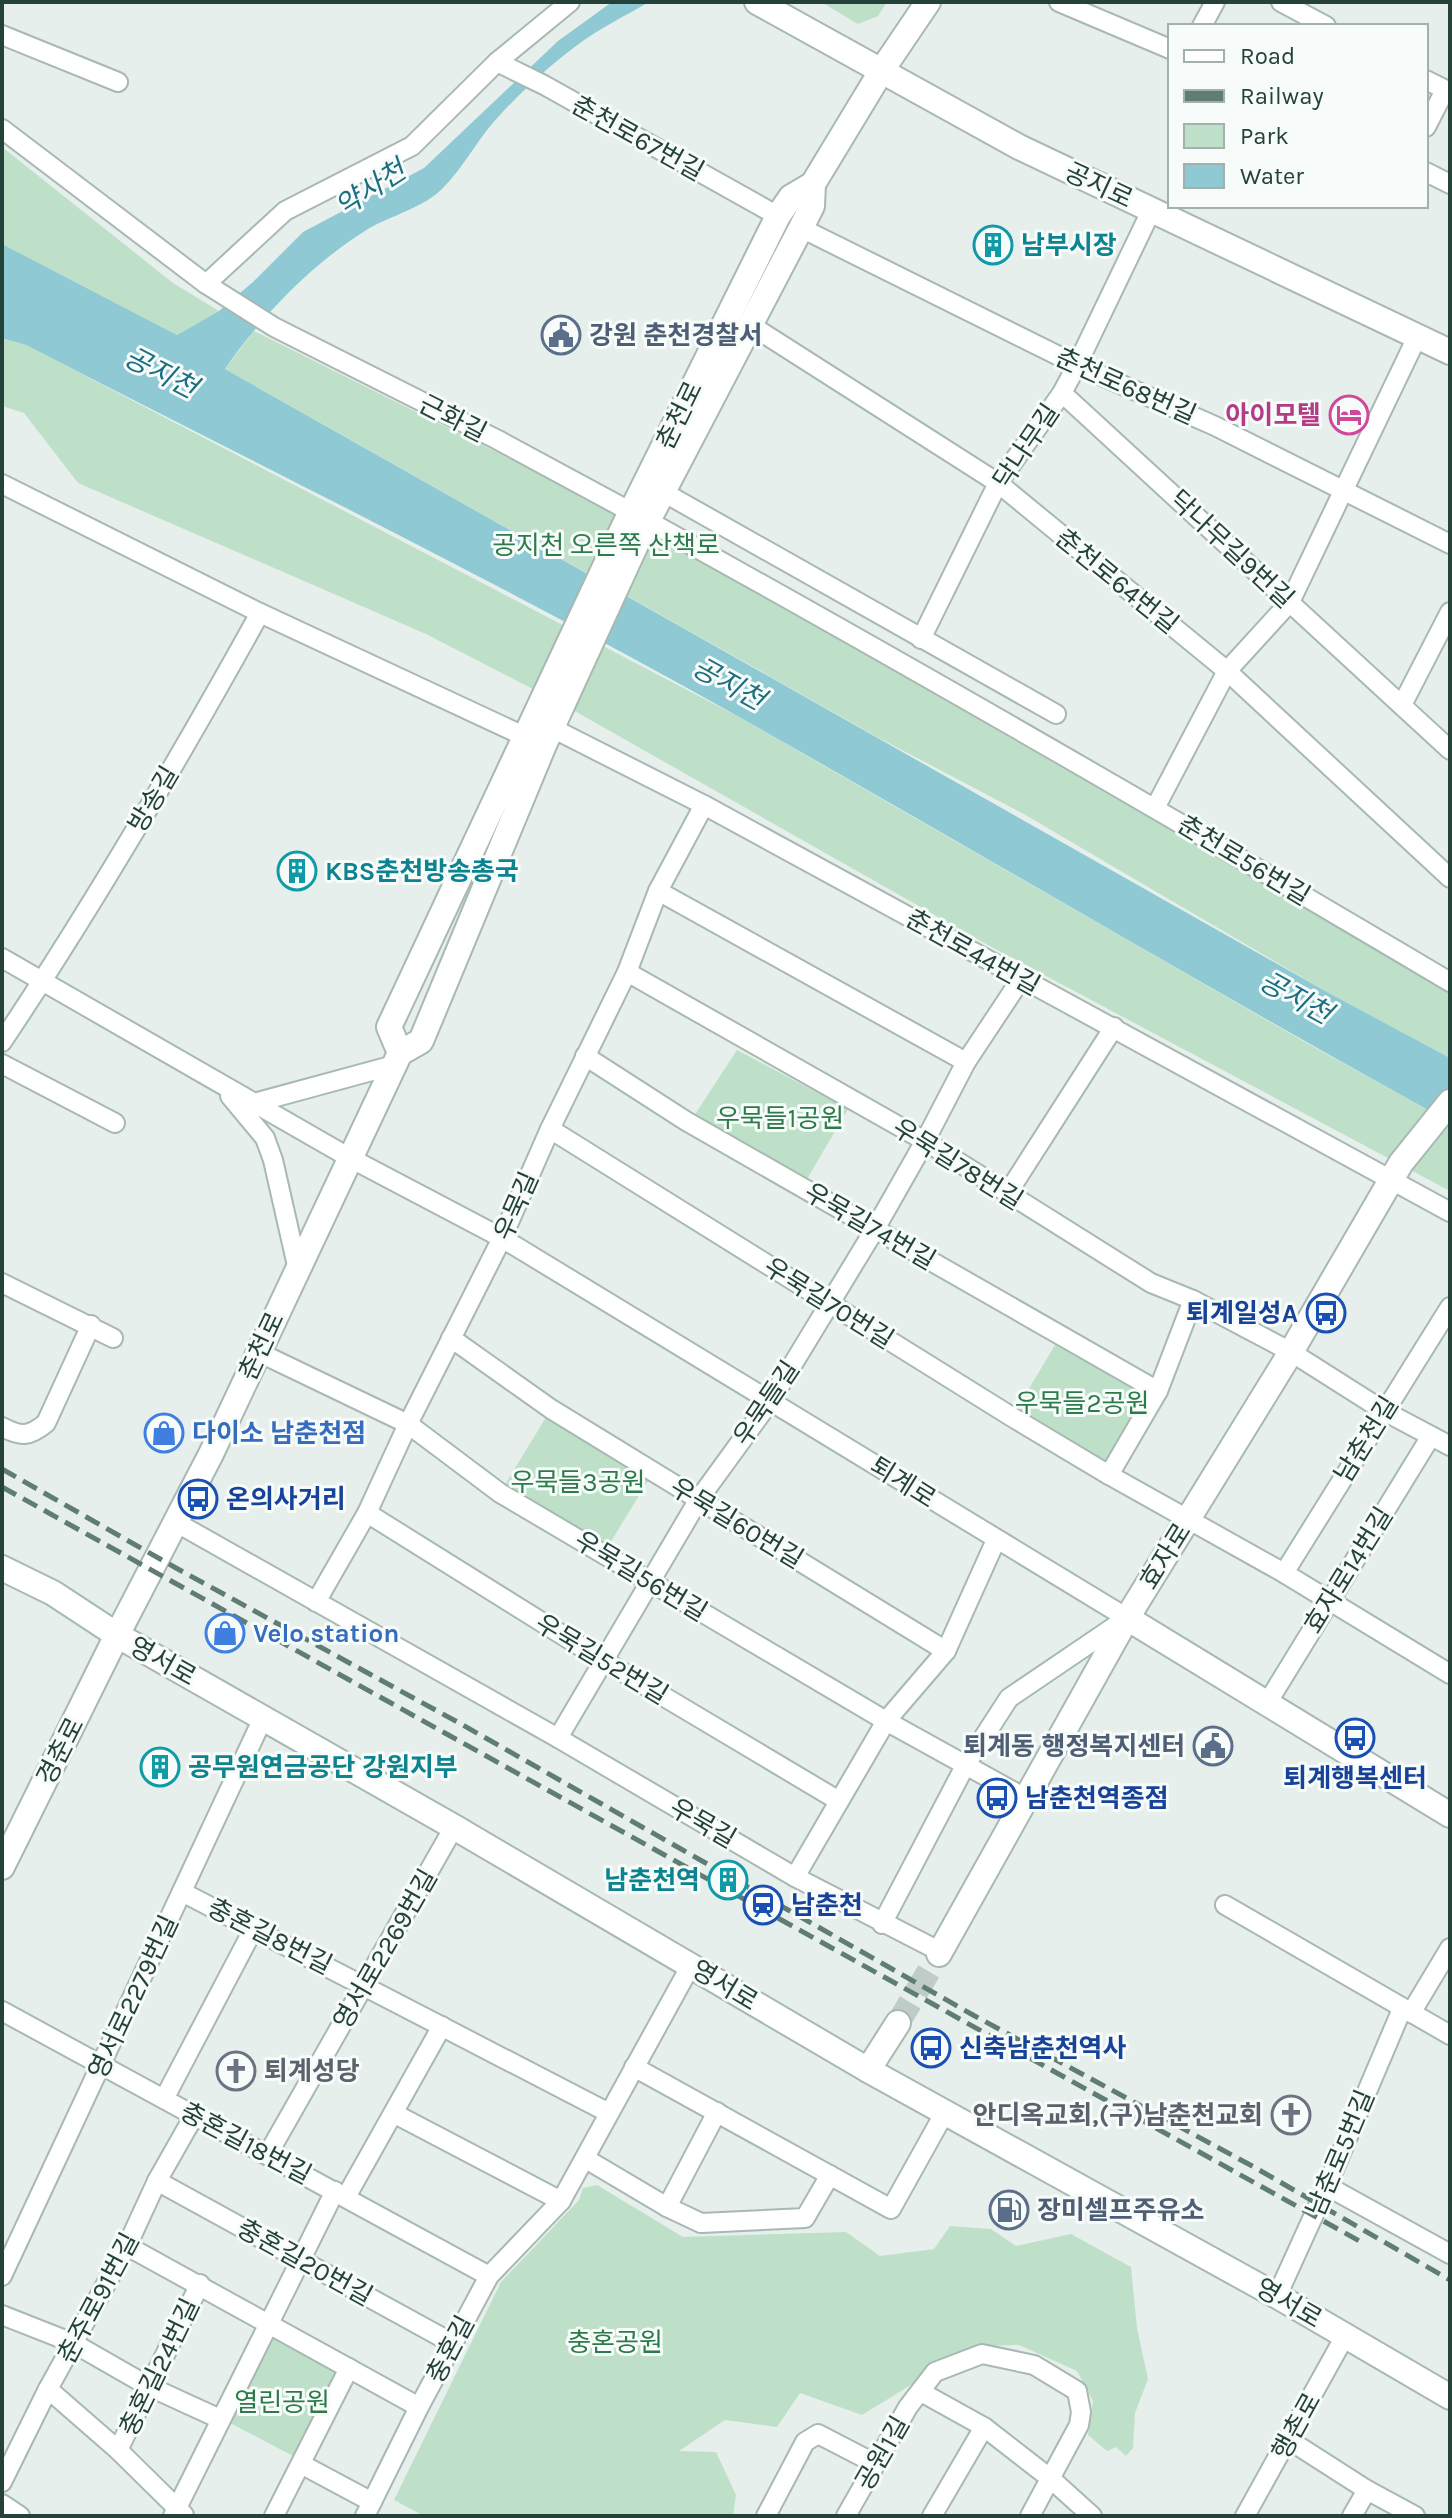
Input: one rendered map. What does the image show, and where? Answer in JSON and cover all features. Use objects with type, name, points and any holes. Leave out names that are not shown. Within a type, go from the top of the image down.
[{"type":"street","points":[[2,129],[210,287],[285,211],[412,146],[570,2]]},
{"type":"street","name":"공지로","points":[[757,2],[1019,147],[1450,352]]},
{"type":"street","name":"춘천로","points":[[636,524],[778,216],[791,197],[813,184],[882,70],[928,2]]},
{"type":"street","points":[[1059,2],[1168,48]]},
{"type":"street","points":[[1102,2],[1109,22]]},
{"type":"street","points":[[1203,24],[1215,2]]},
{"type":"street","points":[[1281,2],[1322,24]]},
{"type":"street","points":[[2,35],[118,82]]},
{"type":"street","name":"춘천로67번길","points":[[501,64],[778,216]]},
{"type":"street","points":[[1428,81],[1448,91],[1428,124]]},
{"type":"street","points":[[1428,173],[1450,184]]},
{"type":"street","name":"춘천로","points":[[636,524],[663,492],[752,326],[812,206],[813,184]]},
{"type":"street","name":"닥나무길","points":[[921,639],[998,483],[1062,393],[1152,209]]},
{"type":"street","name":"춘천로68번길","points":[[801,228],[1077,365],[1215,426],[1450,544]]},
{"type":"street","name":"근화길","points":[[210,287],[274,327],[498,440],[636,524],[757,580],[1037,741]]},
{"type":"street","name":"춘천로64번길","points":[[752,326],[998,483],[1227,671],[1447,868]]},
{"type":"street","points":[[1155,808],[1227,671],[1290,602],[1418,335]]},
{"type":"street","name":"닥나무길9번길","points":[[1062,393],[1450,750]]},
{"type":"street","points":[[2,484],[260,613],[526,737]]},
{"type":"street","points":[[663,492],[1056,714]]},
{"type":"street","points":[[254,1103],[397,1059],[389,1027],[526,737],[555,700],[636,524]]},
{"type":"street","points":[[1402,705],[1450,612]]},
{"type":"street","name":"방송길","points":[[2,1042],[193,735],[260,613]]},
{"type":"street","name":"춘천로","points":[[117,1635],[177,1523],[397,1059],[421,1041],[552,728],[555,700]]},
{"type":"street","name":"춘천로44번길","points":[[552,728],[704,805],[1021,979],[1396,1172],[1450,1212]]},
{"type":"street","name":"춘천로56번길","points":[[1037,741],[1450,982]]},
{"type":"street","name":"우묵길","points":[[316,1602],[367,1513],[408,1424],[502,1238],[550,1129],[627,972],[658,891],[704,805]]},
{"type":"street","points":[[658,891],[966,1062]]},
{"type":"street","points":[[2,958],[350,1158]]},
{"type":"street","name":"우묵길78번길","points":[[627,972],[925,1141],[1151,1283],[1193,1300],[1291,1352]]},
{"type":"street","name":"우묵들길","points":[[558,1738],[699,1499],[771,1400],[875,1229],[966,1062],[1021,979]]},
{"type":"street","points":[[1007,1194],[1114,1027]]},
{"type":"street","name":"우묵길74번길","points":[[585,1056],[686,1121],[1158,1391]]},
{"type":"street","points":[[2,1064],[115,1123]]},
{"type":"street","points":[[217,1082],[265,1138],[298,1270]]},
{"type":"street","name":"효자로","points":[[940,1953],[1127,1618],[1291,1352],[1396,1172],[1450,1102]]},
{"type":"street","name":"우묵길70번길","points":[[550,1129],[1109,1475],[1188,1519]]},
{"type":"street","name":"퇴계로","points":[[350,1158],[502,1238],[1450,1815]]},
{"type":"street","points":[[2,1283],[113,1338]]},
{"type":"street","points":[[1109,1475],[1158,1391],[1193,1300]]},
{"type":"street","name":"남춘천길","points":[[1284,1573],[1384,1411],[1443,1332],[1450,1307]]},
{"type":"street","points":[[2,1427],[18,1436],[33,1434],[46,1423],[91,1325]]},
{"type":"street","name":"우묵길60번길","points":[[451,1338],[551,1409],[946,1651]]},
{"type":"street","name":"우묵길56번길","points":[[258,1352],[408,1424],[500,1493],[886,1721],[1027,1799]]},
{"type":"street","points":[[1291,1352],[1384,1411],[1450,1446]]},
{"type":"street","name":"효자로14번길","points":[[1266,1705],[1431,1436]]},
{"type":"street","name":"우묵길52번길","points":[[367,1513],[604,1661],[839,1801]]},
{"type":"street","points":[[1188,1519],[1284,1573],[1450,1674]]},
{"type":"street","name":"우묵길","points":[[177,1523],[558,1738],[795,1877],[940,1953]]},
{"type":"street","points":[[795,1877],[886,1721],[946,1651],[996,1540]]},
{"type":"street","name":"영서로","points":[[2,1568],[53,1593],[117,1635],[454,1827],[868,2070],[1277,2296],[1450,2397]]},
{"type":"street","points":[[882,1924],[965,1766],[1009,1698],[1127,1618]]},
{"type":"street","name":"경춘로","points":[[2,1867],[117,1635]]},
{"type":"street","name":"영서로2279번길","points":[[2,2276],[263,1718]]},
{"type":"street","name":"영서로2269번길","points":[[268,2154],[454,1827]]},
{"type":"street","name":"충혼길8번길","points":[[182,1892],[609,2113]]},
{"type":"street","points":[[1225,1905],[1450,2035]]},
{"type":"street","points":[[164,2099],[254,1928]]},
{"type":"street","name":"남춘로5번길","points":[[1277,2296],[1406,2011],[1450,1948]]},
{"type":"street","name":"충혼길","points":[[369,2509],[489,2276],[561,2201],[691,1965]]},
{"type":"street","name":"충혼길18번길","points":[[2,2011],[489,2276]]},
{"type":"street","points":[[868,2070],[898,2023]]},
{"type":"street","points":[[48,2389],[118,2450],[178,2513],[220,2419],[300,2260],[395,2114],[442,2026]]},
{"type":"street","points":[[634,2067],[891,2209],[945,2112]]},
{"type":"street","points":[[667,2207],[717,2112]]},
{"type":"street","name":"춘주로91번길","points":[[2,2482],[48,2389],[127,2246],[157,2181],[195,2114]]},
{"type":"street","points":[[395,2114],[561,2201]]},
{"type":"street","points":[[586,2159],[667,2207],[701,2223],[805,2218],[830,2175]]},
{"type":"street","name":"충혼길20번길","points":[[157,2181],[452,2343]]},
{"type":"street","points":[[1327,2186],[1450,2254]]},
{"type":"street","name":"충혼길24번길","points":[[127,2246],[419,2407]]},
{"type":"street","name":"충혼길24번길","points":[[118,2450],[200,2284]]},
{"type":"street","points":[[2,2315],[73,2343],[148,2386],[220,2419]]},
{"type":"street","name":"행촌로","points":[[1245,2516],[1345,2336]]},
{"type":"street","name":"공원1길","points":[[846,2516],[908,2407],[935,2372],[982,2354],[1034,2365],[1077,2391],[1081,2412],[1079,2425],[1051,2479]]},
{"type":"street","points":[[274,2516],[349,2368]]},
{"type":"street","points":[[921,2392],[984,2427],[1051,2479],[1092,2516]]},
{"type":"street","points":[[932,2516],[984,2427]]},
{"type":"street","points":[[766,2516],[805,2442],[818,2434],[874,2463]]},
{"type":"street","points":[[1289,2440],[1367,2490],[1415,2516]]},
{"type":"street","points":[[301,2464],[369,2509]]},
{"type":"street","points":[[1030,2516],[1051,2479]]},
{"type":"street","points":[[1352,2516],[1367,2490]]},
{"type":"street","points":[[2,2504],[20,2516]]},
{"type":"green space","points":[[821,2],[887,2],[878,16],[858,24]]},
{"type":"green space","points":[[2,147],[173,283],[219,311],[177,335],[2,244]]},
{"type":"green space","name":"공지천 오른쪽 산책로","points":[[254,331],[623,515],[1450,991],[1450,1058],[1327,992],[1022,813],[879,738],[225,369]]},
{"type":"green space","points":[[2,338],[26,345],[739,717],[1450,1122],[1450,1191],[986,944],[564,705],[426,634],[78,483],[24,413],[2,406]]},
{"type":"green space","name":"우묵들1공원","points":[[737,1050],[848,1109],[807,1179],[694,1116]]},
{"type":"green space","name":"우묵들2공원","points":[[1061,1335],[1158,1391],[1109,1475],[1012,1417]]},
{"type":"green space","name":"우묵들3공원","points":[[551,1409],[654,1471],[604,1553],[500,1493]]},
{"type":"green space","name":"충혼공원","points":[[597,2185],[683,2237],[846,2232],[880,2256],[934,2249],[950,2226],[991,2229],[1016,2246],[1071,2234],[1131,2267],[1137,2328],[1148,2379],[1135,2413],[1133,2448],[1126,2456],[1116,2447],[1107,2451],[1088,2435],[1093,2401],[1077,2371],[1019,2345],[982,2346],[940,2367],[862,2415],[800,2393],[777,2427],[725,2420],[679,2451],[716,2452],[736,2495],[733,2516],[424,2516],[394,2500],[501,2282],[579,2200],[583,2188]]},
{"type":"green space","name":"열린공원","points":[[275,2332],[342,2367],[297,2458],[228,2422]]},
{"type":"water","name":"공지천","points":[[612,2],[649,2],[584,40],[536,79],[491,125],[458,171],[435,195],[368,229],[328,257],[272,310],[225,369],[1327,992],[1450,1058],[1450,1122],[653,669],[475,574],[26,345],[2,338],[2,244],[177,335],[219,311],[303,232],[424,168],[558,41]]},
{"type":"tunnel","points":[[898,2023],[939,1954]]},
{"type":"railway","points":[[2,1469],[461,1724],[973,2015],[1254,2167],[1450,2280]]},
{"type":"railway","points":[[2,1487],[1363,2243]]},
{"type":"place","name":"남부시장","points":[[993,245]]},
{"type":"place","name":"강원 춘천경찰서","points":[[561,335]]},
{"type":"place","name":"아이모텔","points":[[1349,415]]},
{"type":"place","name":"KBS춘천방송총국","points":[[297,871]]},
{"type":"place","name":"퇴계일성A","points":[[1326,1313]]},
{"type":"place","name":"다이소 남춘천점","points":[[164,1433]]},
{"type":"place","name":"온의사거리","points":[[198,1499]]},
{"type":"place","name":"Velo station","points":[[225,1633]]},
{"type":"place","name":"퇴계행복센터","points":[[1355,1738]]},
{"type":"place","name":"퇴계동 행정복지센터","points":[[1213,1746]]},
{"type":"place","name":"공무원연금공단 강원지부","points":[[160,1767]]},
{"type":"place","name":"남춘천역종점","points":[[997,1798]]},
{"type":"place","name":"남춘천역","points":[[728,1880]]},
{"type":"place","name":"남춘천","points":[[763,1905]]},
{"type":"place","name":"신축남춘천역사","points":[[931,2048]]},
{"type":"place","name":"퇴계성당","points":[[236,2071]]},
{"type":"place","name":"안디옥교회,(구)남춘천교회","points":[[1291,2115]]},
{"type":"place","name":"장미셀프주유소","points":[[1009,2210]]},
{"type":"water label","name":"약사천","points":[[370,188]]}]
